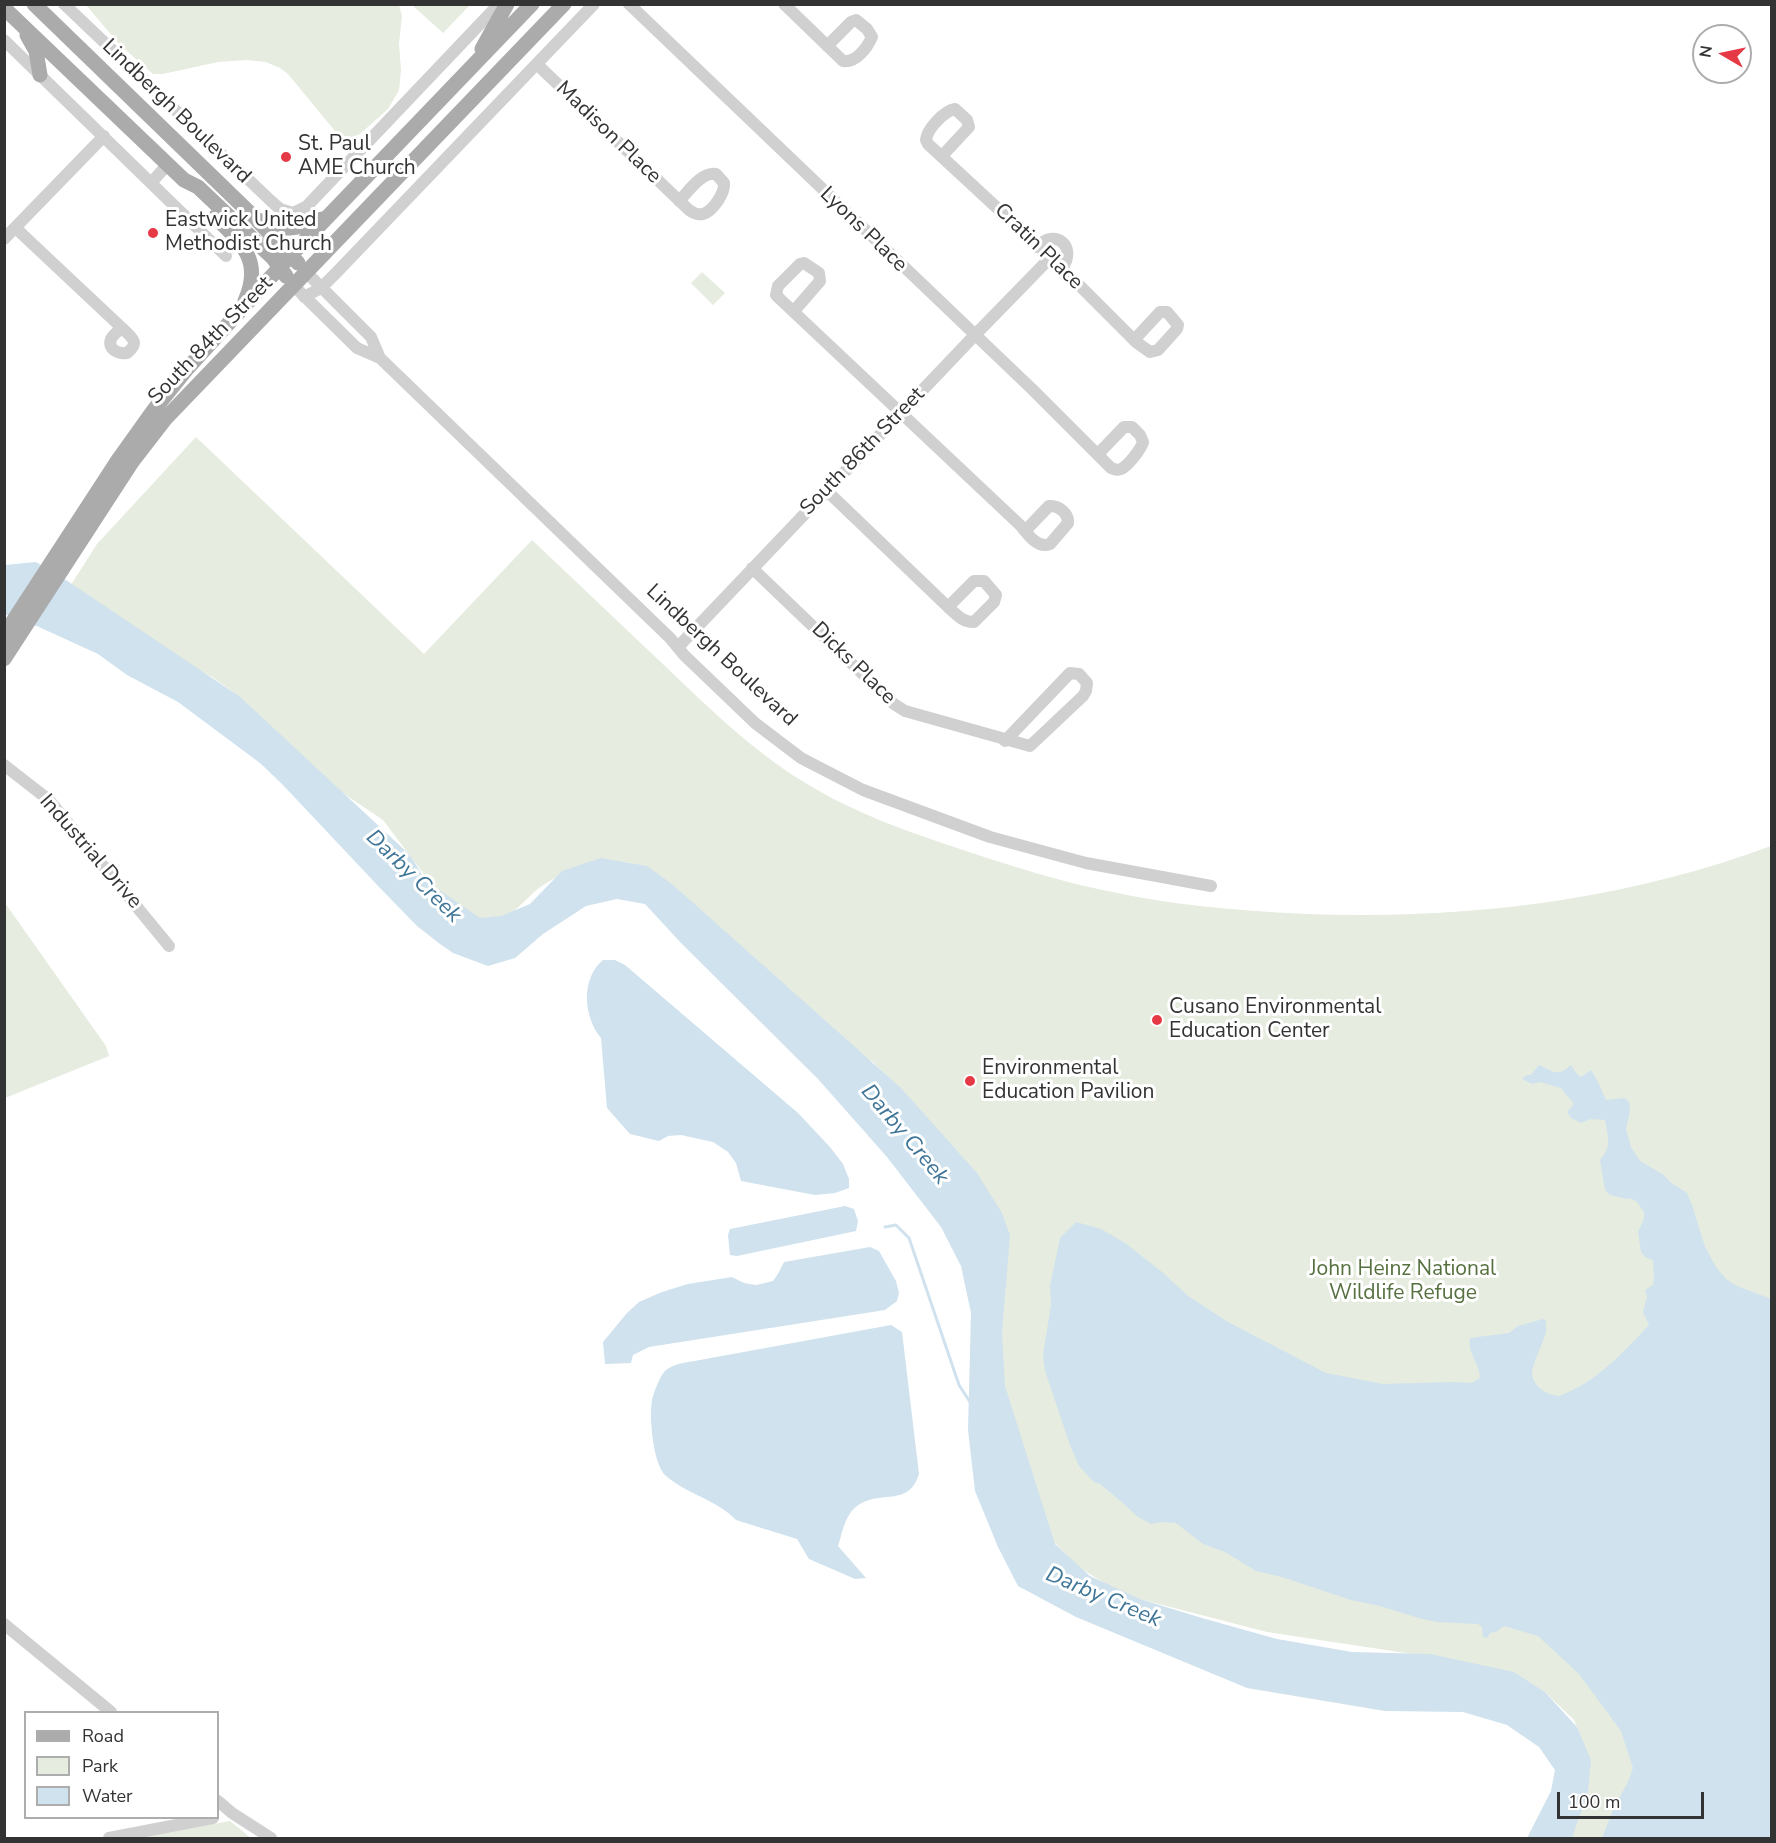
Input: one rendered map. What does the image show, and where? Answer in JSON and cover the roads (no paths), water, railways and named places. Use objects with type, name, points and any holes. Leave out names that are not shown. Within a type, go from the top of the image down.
[{"type":"main road","name":"Lindbergh Boulevard","points":[[34,4],[256,219],[306,272]]},
{"type":"main road","points":[[469,71],[507,4]]},
{"type":"main road","name":"South 84th Street","points":[[4,659],[9,636],[66,551],[118,460],[186,370],[291,255],[532,4]]},
{"type":"main road","name":"South 84th Street","points":[[66,551],[166,418],[299,291],[306,272],[564,4]]},
{"type":"main road","name":"Lindbergh Boulevard","points":[[4,8],[184,180],[198,187],[273,258],[299,291]]},
{"type":"main road","points":[[18,20],[34,46],[40,75]]},
{"type":"main road","points":[[184,180],[192,195],[242,244],[250,259],[251,285],[240,311]]},
{"type":"main road","points":[[256,219],[273,226],[295,228],[330,215]]},
{"type":"street","points":[[49,18],[63,4]]},
{"type":"street","name":"Lindbergh Boulevard","points":[[63,4],[270,201],[280,209],[293,213],[307,206],[499,4]]},
{"type":"street","name":"South 84th Street","points":[[299,291],[321,288],[594,4]]},
{"type":"street","name":"Lyons Place","points":[[629,4],[1098,454]]},
{"type":"street","points":[[783,4],[828,46]]},
{"type":"street","points":[[4,40],[226,256]]},
{"type":"street","name":"Madison Place","points":[[537,64],[679,201]]},
{"type":"street","points":[[4,239],[104,136]]},
{"type":"street","name":"Cratin Place","points":[[942,156],[1062,268],[1134,340]]},
{"type":"street","name":"Lindbergh Boulevard","points":[[151,183],[168,164]]},
{"type":"street","points":[[16,228],[122,328]]},
{"type":"street","points":[[1037,247],[1048,239],[1055,238],[1064,244],[1069,258],[1062,268]]},
{"type":"street","name":"South 86th Street","points":[[678,647],[1050,258]]},
{"type":"street","name":"Lindbergh Boulevard","points":[[306,272],[371,338],[380,358]]},
{"type":"street","name":"Lindbergh Boulevard","points":[[299,291],[357,348],[380,358],[755,723],[801,758],[863,790],[990,837],[1086,863],[1211,886]]},
{"type":"street","points":[[794,311],[1025,531]]},
{"type":"street","points":[[826,491],[948,607]]},
{"type":"street","name":"Dicks Place","points":[[752,568],[899,708],[905,711],[1005,741],[1026,746],[1034,744],[1083,696],[1087,683],[1078,674],[1070,673],[1005,741]]},
{"type":"street","name":"Industrial Drive","points":[[4,765],[49,800],[169,946]]},
{"type":"street","points":[[4,1624],[109,1711]]},
{"type":"street","points":[[219,1802],[271,1839]]},
{"type":"street","points":[[219,1816],[232,1813]]},
{"type":"street","points":[[109,1839],[208,1819]]},
{"type":"water","name":"Darby Creek","points":[[36,562],[239,696],[410,855],[426,881],[480,918],[501,916],[530,904],[562,871],[601,858],[647,866],[673,885],[901,1088],[977,1173],[1002,1213],[1010,1235],[1002,1333],[1005,1386],[1055,1544],[1090,1576],[1140,1599],[1277,1639],[1352,1652],[1430,1654],[1514,1672],[1545,1692],[1577,1727],[1591,1760],[1588,1792],[1572,1838],[1527,1838],[1551,1791],[1555,1770],[1539,1747],[1507,1725],[1463,1712],[1385,1711],[1247,1688],[1076,1617],[1018,1586],[998,1547],[975,1491],[968,1430],[971,1313],[961,1266],[941,1227],[887,1157],[818,1079],[681,943],[645,904],[617,899],[586,906],[543,934],[515,958],[488,966],[453,953],[417,926],[260,763],[178,702],[127,675],[98,654],[5,614],[5,565]]},
{"type":"water","points":[[603,960],[615,960],[625,965],[798,1113],[843,1164],[849,1179],[849,1188],[835,1193],[815,1195],[741,1181],[736,1163],[728,1152],[713,1142],[681,1135],[668,1136],[659,1141],[630,1134],[607,1108],[601,1038],[595,1030],[588,1010],[588,988],[591,977]]},
{"type":"water","points":[[1539,1065],[1558,1072],[1571,1065],[1581,1077],[1591,1070],[1606,1100],[1625,1098],[1629,1102],[1630,1111],[1626,1129],[1631,1147],[1640,1161],[1664,1175],[1670,1182],[1687,1193],[1705,1247],[1716,1267],[1726,1279],[1737,1286],[1771,1299],[1771,1838],[1602,1838],[1633,1768],[1621,1731],[1579,1674],[1538,1636],[1504,1626],[1490,1633],[1487,1638],[1483,1637],[1482,1627],[1478,1624],[1437,1622],[1351,1600],[1282,1577],[1256,1571],[1225,1552],[1203,1544],[1176,1523],[1151,1524],[1138,1517],[1100,1484],[1094,1482],[1079,1466],[1045,1371],[1043,1355],[1051,1305],[1050,1286],[1060,1238],[1076,1222],[1101,1229],[1125,1243],[1188,1296],[1228,1322],[1326,1373],[1383,1384],[1472,1383],[1480,1378],[1470,1349],[1470,1338],[1509,1333],[1518,1326],[1543,1319],[1546,1321],[1546,1331],[1533,1367],[1535,1383],[1543,1391],[1559,1396],[1584,1384],[1619,1356],[1649,1325],[1643,1312],[1647,1297],[1645,1290],[1653,1285],[1653,1260],[1645,1257],[1641,1252],[1638,1232],[1644,1219],[1644,1212],[1637,1202],[1630,1198],[1610,1195],[1605,1190],[1600,1160],[1608,1146],[1605,1120],[1591,1119],[1581,1123],[1571,1118],[1567,1112],[1574,1104],[1561,1088],[1540,1082],[1532,1084],[1522,1079],[1531,1075]]},
{"type":"water","points":[[845,1206],[854,1209],[858,1221],[856,1231],[737,1256],[730,1255],[728,1235],[730,1229]]},
{"type":"water","points":[[870,1247],[879,1251],[896,1281],[899,1293],[897,1301],[885,1310],[649,1347],[633,1355],[631,1363],[605,1364],[603,1342],[639,1302],[688,1284],[732,1277],[744,1283],[756,1285],[765,1283],[773,1281],[784,1262]]},
{"type":"water","points":[[891,1325],[902,1332],[919,1474],[908,1491],[900,1495],[865,1502],[852,1510],[838,1546],[866,1578],[855,1579],[809,1559],[797,1539],[736,1520],[720,1507],[674,1482],[662,1470],[655,1452],[651,1408],[657,1385],[668,1368],[687,1362]]},
{"type":"waterway","points":[[885,1227],[896,1225],[909,1238],[959,1385],[970,1402]]},
{"type":"place","name":"St. Paul AME Church","points":[[286,157]]},
{"type":"place","name":"Eastwick United Methodist Church","points":[[153,233]]},
{"type":"place","name":"Cusano Environmental Education Center","points":[[1157,1020]]},
{"type":"place","name":"Environmental Education Pavilion","points":[[970,1081]]},
{"type":"park label","name":"John Heinz National Wildlife Refuge","points":[[1403,1282]]}]
